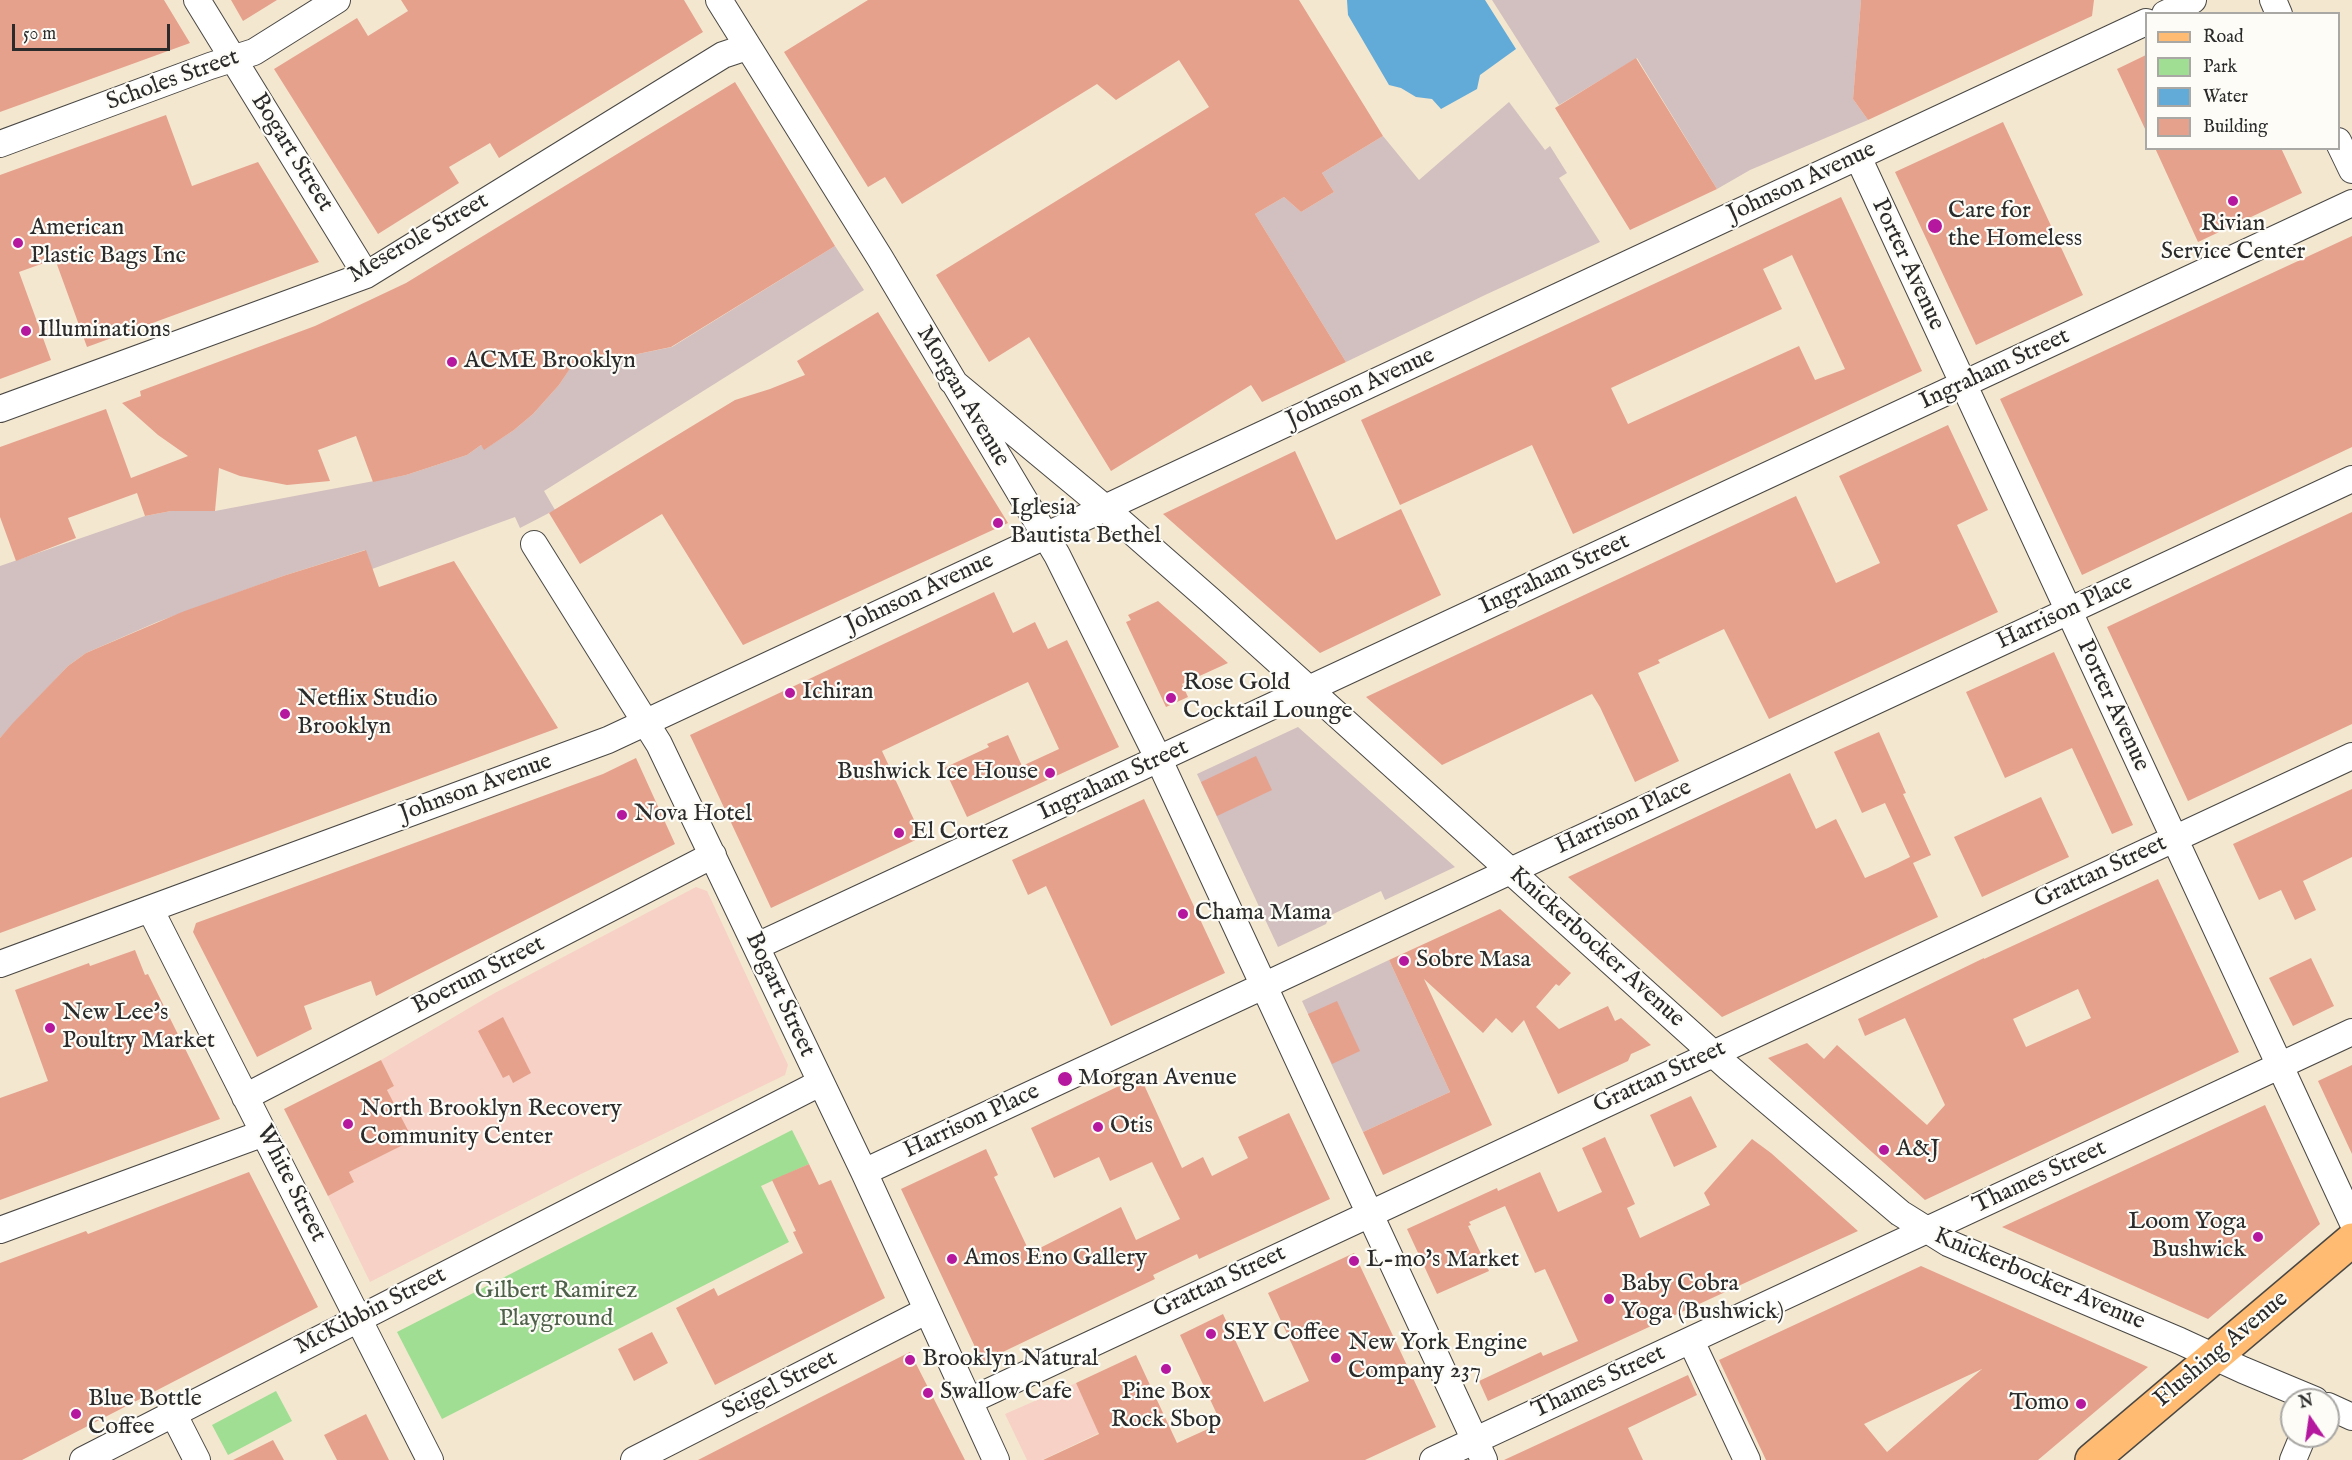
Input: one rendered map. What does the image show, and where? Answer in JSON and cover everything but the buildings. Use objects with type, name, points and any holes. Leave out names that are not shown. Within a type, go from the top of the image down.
[{"type":"main road","name":"Flushing Avenue","points":[[2092,1460],[2352,1240]]},
{"type":"street","name":"Bogart Street","points":[[197,0],[366,275]]},
{"type":"street","name":"Scholes Street","points":[[0,144],[254,52],[337,0]]},
{"type":"street","name":"Morgan Avenue","points":[[719,0],[877,252],[1057,555],[1159,760],[1479,1450]]},
{"type":"street","points":[[2169,12],[2193,0]]},
{"type":"street","name":"Johnson Avenue","points":[[0,964],[608,740],[2145,22]]},
{"type":"street","name":"Meserole Street","points":[[0,409],[366,275],[723,55],[747,47]]},
{"type":"street","points":[[2340,145],[2352,170]]},
{"type":"street","name":"Porter Avenue","points":[[1858,157],[2352,1221]]},
{"type":"street","name":"Ingraham Street","points":[[757,946],[2352,203]]},
{"type":"street","name":"Knickerbocker Avenue","points":[[952,381],[1105,508],[1713,1054],[1900,1213],[1948,1243],[2287,1388]]},
{"type":"street","name":"Harrison Place","points":[[864,1172],[2352,479]]},
{"type":"street","name":"Bogart Street","points":[[534,544],[659,744],[864,1172],[996,1460]]},
{"type":"street","name":"Grattan Street","points":[[969,1401],[2352,756]]},
{"type":"street","name":"Boerum Street","points":[[245,1097],[713,855]]},
{"type":"street","name":"White Street","points":[[150,909],[430,1460]]},
{"type":"street","name":"Thames Street","points":[[1433,1460],[1479,1450],[1691,1341],[2352,1032]]},
{"type":"street","name":"McKibbin Street","points":[[82,1460],[820,1083]]},
{"type":"street","points":[[0,1230],[264,1133]]},
{"type":"street","name":"Seigel Street","points":[[634,1460],[926,1311]]},
{"type":"street","points":[[1691,1341],[1747,1460]]},
{"type":"street","points":[[173,1413],[198,1460]]},
{"type":"shaded area","points":[[1492,0],[1861,0],[1853,99],[1868,120],[1750,170],[1717,189],[1637,58],[1559,105]]},
{"type":"shaded area","points":[[1509,102],[1545,150],[1550,146],[1567,173],[1559,178],[1600,242],[1346,362],[1255,214],[1284,197],[1301,212],[1334,192],[1322,173],[1383,136],[1419,180]]},
{"type":"shaded area","points":[[835,246],[864,290],[544,491],[555,510],[520,528],[515,517],[372,569],[365,550],[283,576],[157,622],[86,653],[68,666],[0,738],[0,566],[145,516],[171,511],[215,511],[406,475],[467,455],[481,445],[485,449],[533,414],[559,385],[578,356],[633,355],[672,347]]},
{"type":"shaded area","points":[[1298,727],[1455,867],[1385,900],[1381,891],[1329,916],[1326,924],[1278,947],[1197,774]]},
{"type":"shaded area","points":[[696,887],[707,891],[788,1065],[785,1075],[581,1174],[370,1282],[328,1196],[354,1182],[349,1172],[412,1140],[387,1090],[394,1086],[381,1060],[493,994]],"holes":[[[503,1018],[513,1083],[509,1075],[503,1078]]]},
{"type":"shaded area","points":[[1389,960],[1450,1092],[1363,1132],[1302,1001]]},
{"type":"shaded area","points":[[1076,1383],[1099,1433],[1042,1460],[1027,1460],[1005,1414]]},
{"type":"green space","name":"Gilbert Ramirez Playground","points":[[792,1130],[809,1164],[761,1186],[789,1242],[442,1419],[397,1332]]},
{"type":"green space","points":[[276,1391],[292,1421],[228,1455],[212,1425]]},
{"type":"water","points":[[1347,0],[1485,0],[1516,49],[1480,75],[1477,89],[1441,109],[1432,99],[1416,97],[1401,88],[1389,85],[1348,15]]},
{"type":"place","name":"Rivian Service Center","points":[[2233,201]]},
{"type":"place","name":"Care for the Homeless","points":[[1935,226]]},
{"type":"place","name":"American Plastic Bags Inc","points":[[18,243]]},
{"type":"place","name":"Illuminations","points":[[26,331]]},
{"type":"place","name":"ACME Brooklyn","points":[[452,362]]},
{"type":"place","name":"Iglesia Bautista Bethel","points":[[998,523]]},
{"type":"place","name":"Ichiran","points":[[790,693]]},
{"type":"place","name":"Rose Gold Cocktail Lounge","points":[[1171,698]]},
{"type":"place","name":"Netflix Studio Brooklyn","points":[[285,714]]},
{"type":"place","name":"Bushwick Ice House","points":[[1050,773]]},
{"type":"place","name":"Nova Hotel","points":[[622,815]]},
{"type":"place","name":"El Cortez","points":[[899,833]]},
{"type":"place","name":"Chama Mama","points":[[1183,914]]},
{"type":"place","name":"Sobre Masa","points":[[1404,961]]},
{"type":"place","name":"New Lee's Poultry Market","points":[[50,1028]]},
{"type":"place","name":"Morgan Avenue","points":[[1065,1079]]},
{"type":"place","name":"North Brooklyn Recovery Community Center","points":[[348,1124]]},
{"type":"place","name":"Otis","points":[[1098,1127]]},
{"type":"place","name":"A&J","points":[[1884,1150]]},
{"type":"place","name":"Loom Yoga Bushwick","points":[[2258,1237]]},
{"type":"place","name":"Amos Eno Gallery","points":[[952,1259]]},
{"type":"place","name":"L-mo's Market","points":[[1354,1261]]},
{"type":"place","name":"Baby Cobra Yoga (Bushwick)","points":[[1609,1299]]},
{"type":"place","name":"SEY Coffee","points":[[1211,1334]]},
{"type":"place","name":"New York Engine Company 237","points":[[1336,1358]]},
{"type":"place","name":"Brooklyn Natural","points":[[910,1360]]},
{"type":"place","name":"Pine Box Rock Sbop","points":[[1166,1369]]},
{"type":"place","name":"Swallow Cafe","points":[[928,1393]]},
{"type":"place","name":"Tomo","points":[[2081,1404]]},
{"type":"place","name":"Blue Bottle Coffee","points":[[76,1414]]}]
